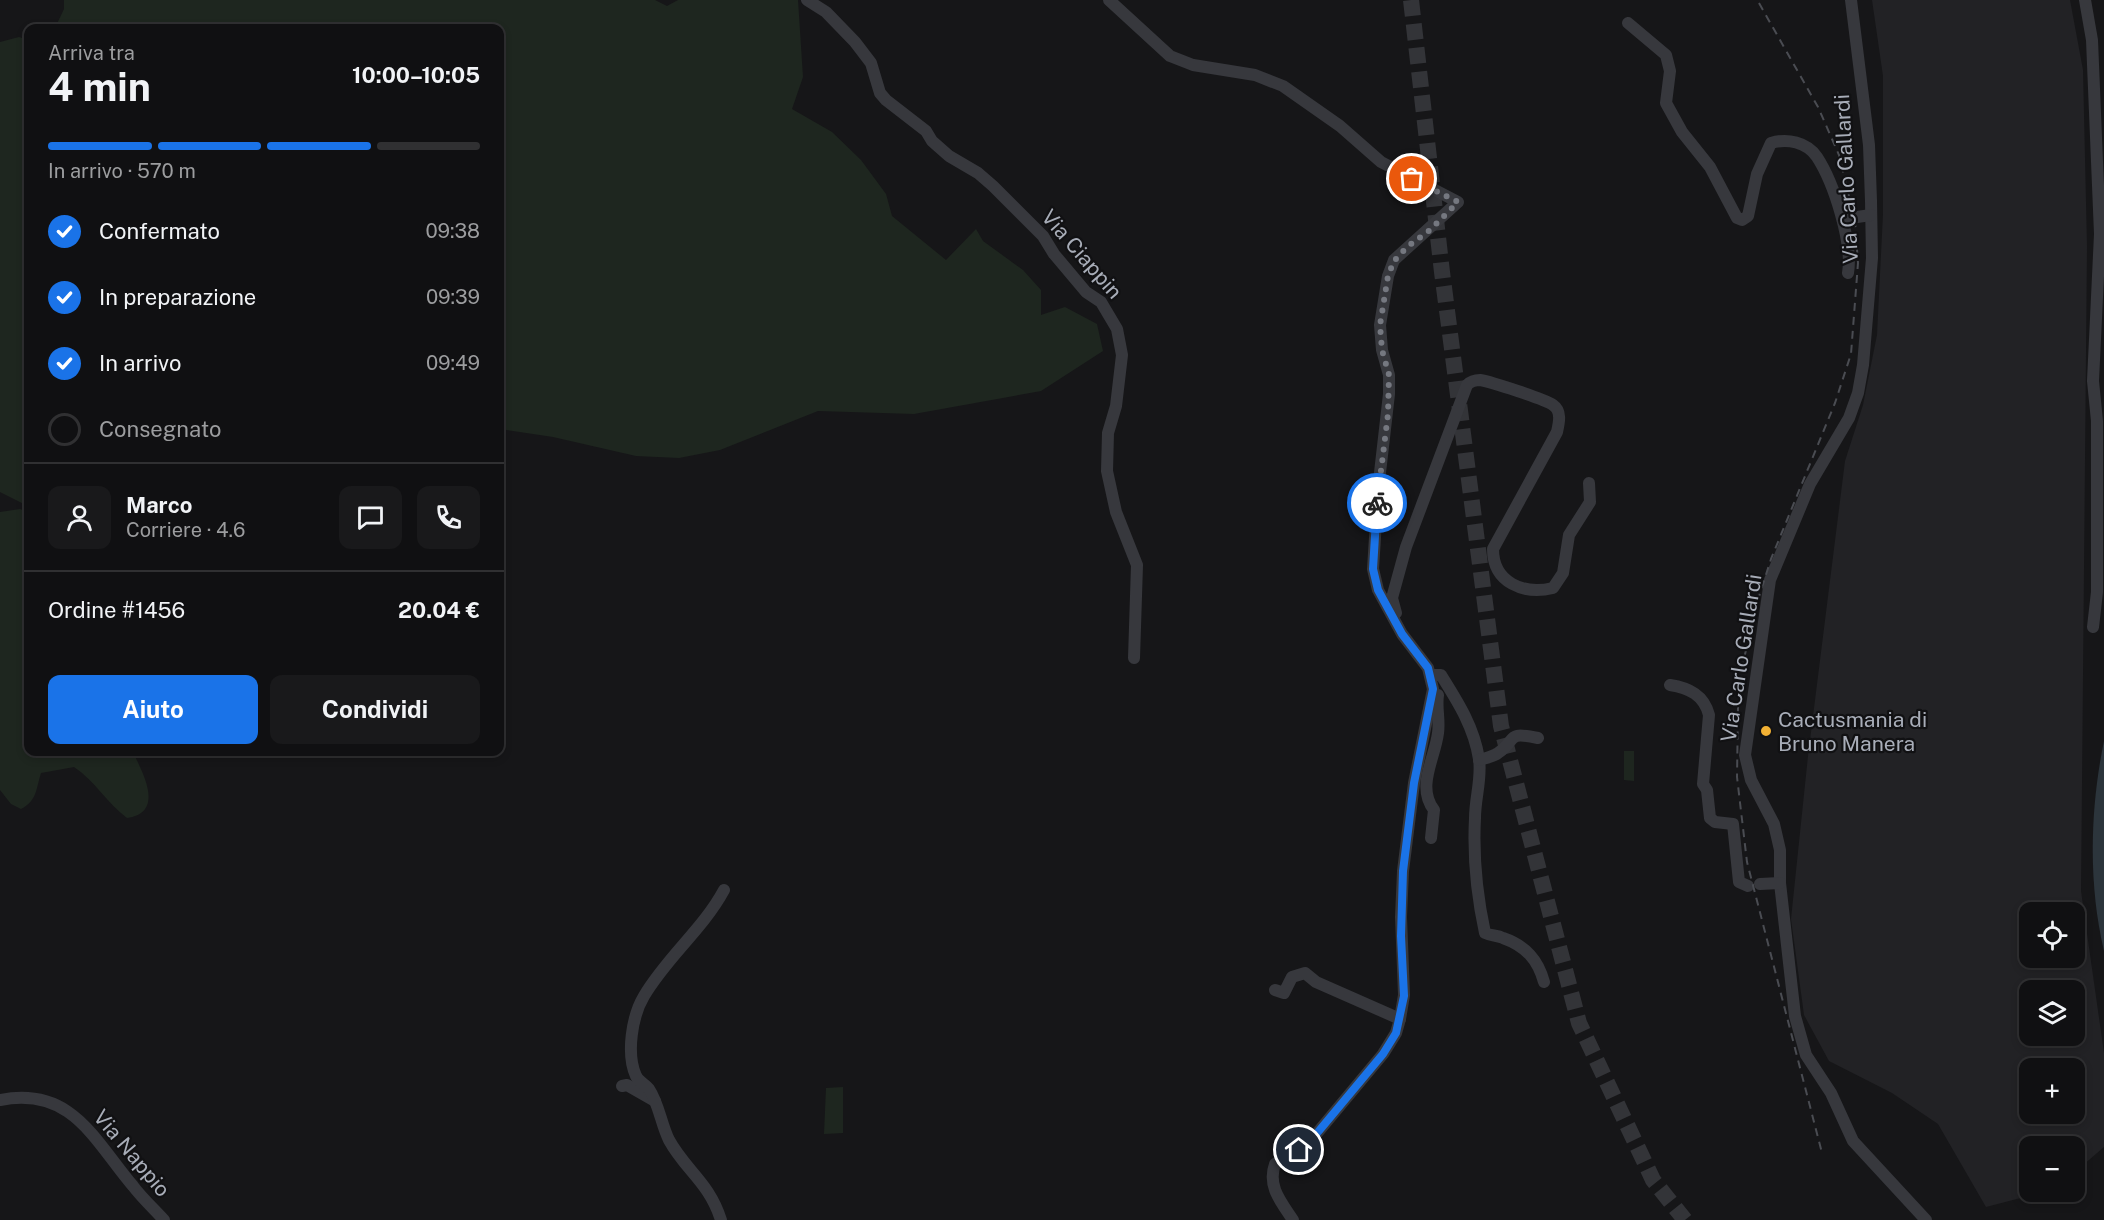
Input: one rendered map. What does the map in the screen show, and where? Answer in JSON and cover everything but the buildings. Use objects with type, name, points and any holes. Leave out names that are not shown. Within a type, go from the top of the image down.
[{"type":"street","name":"Via Ciappin","points":[[807,0],[825,12],[861,49],[871,63],[880,93],[886,100],[926,131],[932,141],[949,156],[978,173],[993,186],[1043,236],[1070,276],[1086,292],[1101,302],[1117,329],[1122,356],[1116,406],[1108,433],[1107,471],[1116,512],[1137,565],[1134,658]]},
{"type":"street","points":[[1109,0],[1170,56],[1192,65],[1255,75],[1283,86],[1340,126],[1381,162],[1458,202],[1394,261],[1388,276],[1380,325],[1382,350],[1389,375],[1389,394],[1378,490],[1373,569],[1378,590],[1402,634],[1459,704],[1470,724],[1481,773],[1476,795],[1474,836],[1485,933],[1502,937],[1533,955],[1544,982]]},
{"type":"street","name":"Via Carlo Gallardi","points":[[1851,0],[1869,145],[1871,215],[1869,298],[1858,393],[1850,418],[1810,484],[1770,580],[1747,730],[1746,767],[1774,824],[1780,850],[1780,883],[1795,1016],[1806,1055],[1831,1093],[1853,1141],[1926,1220]]},
{"type":"street","points":[[2085,0],[2092,40],[2097,132],[2100,234],[2097,323],[2099,350],[2104,365]]},
{"type":"street","points":[[1628,24],[1666,56],[1670,71],[1666,98],[1668,108],[1682,132],[1710,167],[1737,218],[1742,220],[1748,216],[1757,174],[1770,144],[1785,140],[1799,144],[1816,156],[1843,219],[1849,252],[1848,273]]},
{"type":"street","points":[[1843,219],[1871,215]]},
{"type":"street","points":[[2093,627],[2097,592],[2097,421],[2093,381],[2099,350]]},
{"type":"street","points":[[2093,381],[2104,372]]},
{"type":"street","points":[[1416,651],[1413,639],[1396,614],[1392,598],[1394,587],[1467,385],[1471,381],[1479,380],[1554,405],[1558,412],[1557,432],[1493,549],[1501,578],[1511,585],[1542,591],[1553,588],[1558,583],[1563,573],[1569,535],[1590,502],[1589,483]]},
{"type":"street","points":[[2097,421],[2104,397]]},
{"type":"street","points":[[1431,838],[1434,810],[1428,802],[1426,791],[1438,731],[1439,682],[1434,674]]},
{"type":"street","points":[[1293,1220],[1277,1196],[1272,1181],[1275,1164],[1313,1138],[1383,1054],[1396,1033],[1400,1019],[1404,996],[1401,926],[1403,871],[1414,783],[1432,700],[1434,674]]},
{"type":"street","points":[[1670,685],[1688,688],[1706,705],[1708,715],[1703,784],[1707,790],[1710,818],[1715,822],[1733,824],[1739,882],[1754,885],[1780,883]]},
{"type":"street","points":[[1479,760],[1498,753],[1508,740],[1517,736],[1539,738]]},
{"type":"street","points":[[721,1220],[714,1199],[669,1140],[655,1101],[648,1088],[637,1078],[632,1065],[633,1030],[643,998],[669,958],[712,912],[724,890]]},
{"type":"street","points":[[1275,990],[1279,994],[1284,993],[1292,977],[1305,974],[1316,982],[1400,1019]]},
{"type":"street","points":[[622,1086],[627,1085],[655,1101]]},
{"type":"street","name":"Via Nappio","points":[[0,1100],[30,1097],[54,1104],[80,1119],[132,1186],[164,1220]]},
{"type":"shaded area","points":[[64,0],[655,0],[667,6],[678,0],[798,0],[803,77],[792,109],[832,132],[861,160],[886,194],[892,216],[946,260],[976,229],[983,241],[1023,270],[1041,290],[1041,315],[1065,307],[1097,324],[1103,351],[1041,391],[914,414],[818,411],[720,450],[679,458],[636,456],[553,437],[504,430],[504,24],[57,24],[64,9]]},
{"type":"shaded area","points":[[1872,0],[2070,0],[2083,70],[2087,246],[2083,902],[2019,902],[2019,968],[2085,968],[2085,919],[2104,1053],[2104,1147],[2085,1163],[2085,1136],[2019,1136],[2019,1198],[1986,1207],[1938,1124],[1892,1093],[1829,1061],[1804,1015],[1791,919],[1808,756],[1845,461],[1863,405],[1877,335],[1883,214],[1883,76]]},
{"type":"shaded area","points":[[19,37],[24,39],[24,504],[0,492],[0,42]]},
{"type":"shaded area","points":[[24,510],[24,756],[135,756],[148,790],[146,808],[139,814],[127,818],[74,767],[41,773],[33,798],[21,809],[11,804],[0,790],[0,512]]},
{"type":"shaded area","points":[[2104,741],[2104,951],[2095,899],[2093,846],[2096,793]]},
{"type":"shaded area","points":[[1624,751],[1634,751],[1634,781],[1624,780]]},
{"type":"shaded area","points":[[843,1087],[843,1133],[824,1134],[826,1088]]},
{"type":"tunnel","points":[[1411,0],[1442,272],[1501,726],[1579,1023],[1653,1180],[1685,1220]]},
{"type":"railway","points":[[1759,3],[1818,107],[1839,155],[1855,221],[1858,263],[1851,354],[1835,403],[1771,559],[1755,609],[1744,659],[1738,708],[1737,777],[1747,862],[1822,1153]]},
{"type":"way so far","points":[[1377,503],[1388,414],[1389,375],[1382,350],[1380,325],[1388,276],[1394,261],[1407,247],[1430,230],[1458,202],[1412,179]]},
{"type":"place","name":"Cactusmania di Bruno Manera","points":[[1766,731]]},
{"type":"route","points":[[1299,1150],[1313,1138],[1383,1054],[1396,1033],[1404,996],[1401,936],[1403,871],[1414,783],[1433,689],[1428,668],[1402,634],[1378,590],[1373,569],[1377,503]]}]
